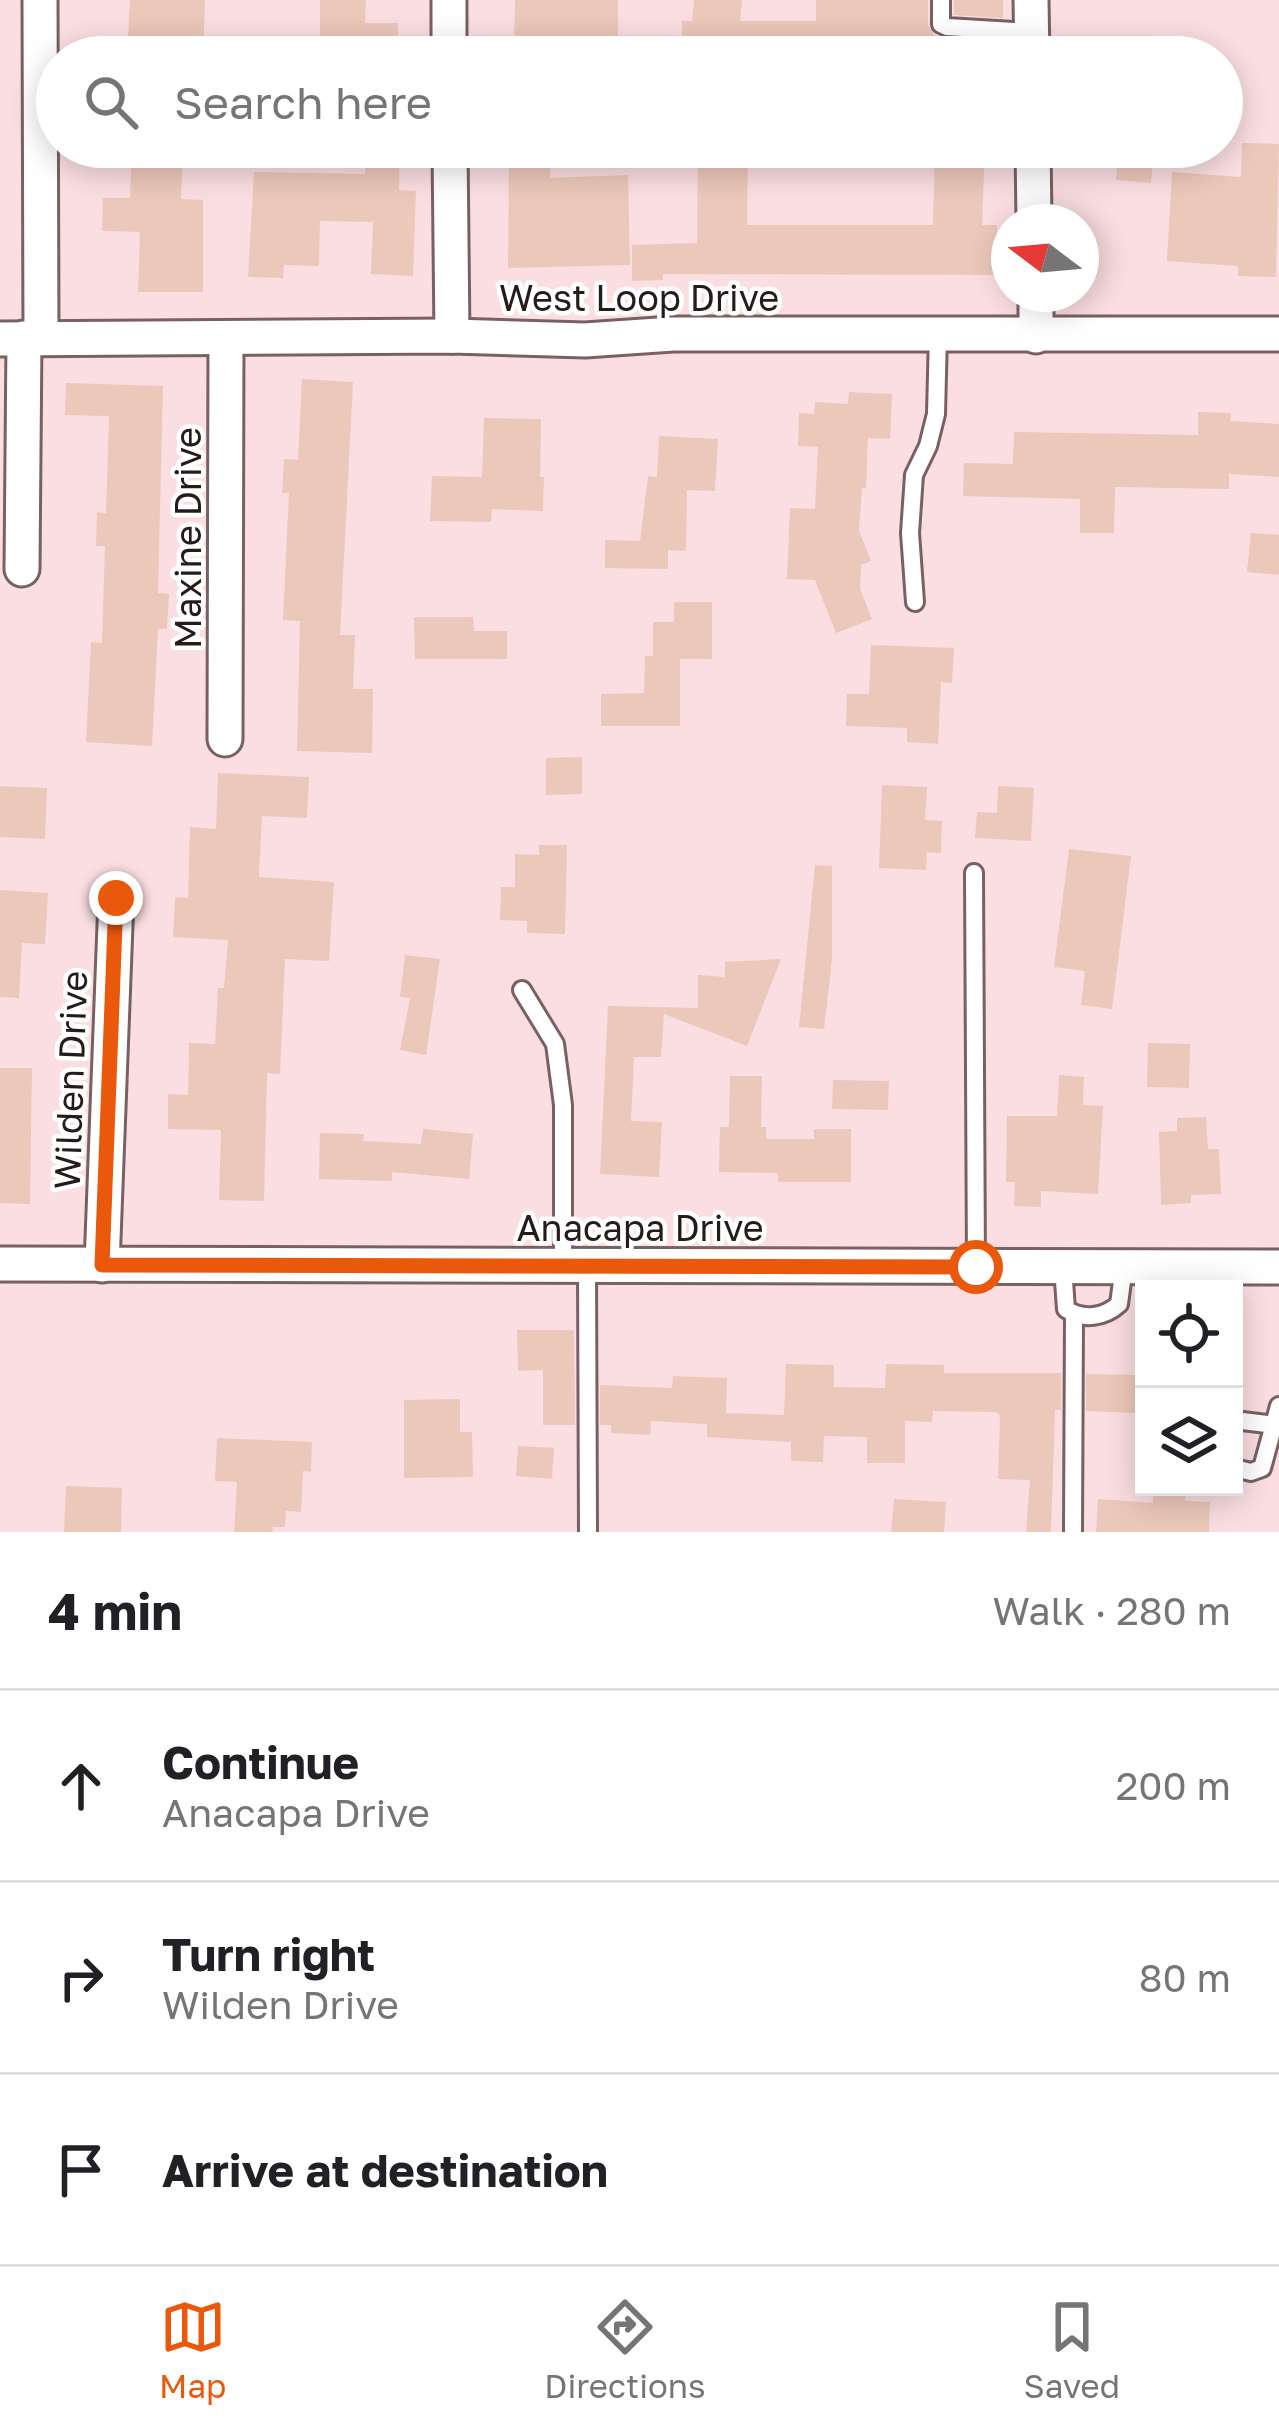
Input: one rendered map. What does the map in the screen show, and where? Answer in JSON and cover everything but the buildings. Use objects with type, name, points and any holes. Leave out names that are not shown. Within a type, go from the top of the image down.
[{"type":"street","points":[[38,36],[40,0]]},
{"type":"street","points":[[448,0],[449,36]]},
{"type":"street","points":[[22,569],[22,338],[36,75]]},
{"type":"street","points":[[450,168],[452,336]]},
{"type":"street","points":[[1033,168],[1034,204]]},
{"type":"street","points":[[1036,312],[1036,336]]},
{"type":"street","name":"West Loop Drive","points":[[22,338],[588,340],[674,334],[1279,334]]},
{"type":"street","name":"Maxine Drive","points":[[226,338],[226,739]]},
{"type":"street","name":"Wilden Drive","points":[[102,1265],[116,898]]},
{"type":"street","name":"Anacapa Drive","points":[[0,1264],[1279,1268]]},
{"type":"lane","points":[[940,0],[940,24],[947,27],[1031,30]]},
{"type":"lane","points":[[915,602],[910,532],[914,475],[936,414],[938,335]]},
{"type":"lane","points":[[974,873],[976,1267]]},
{"type":"lane","points":[[522,990],[555,1044],[563,1105],[588,1532]]},
{"type":"lane","points":[[1064,1267],[1065,1304],[1074,1315],[1073,1532]]},
{"type":"lane","points":[[1074,1315],[1111,1312],[1119,1304],[1124,1267]]},
{"type":"lane","points":[[1279,1268],[1279,1283]]},
{"type":"lane","points":[[1243,1470],[1262,1468],[1279,1406]]},
{"type":"lane","points":[[1243,1421],[1275,1425]]},
{"type":"route","points":[[116,898],[102,1265],[976,1267]]}]
